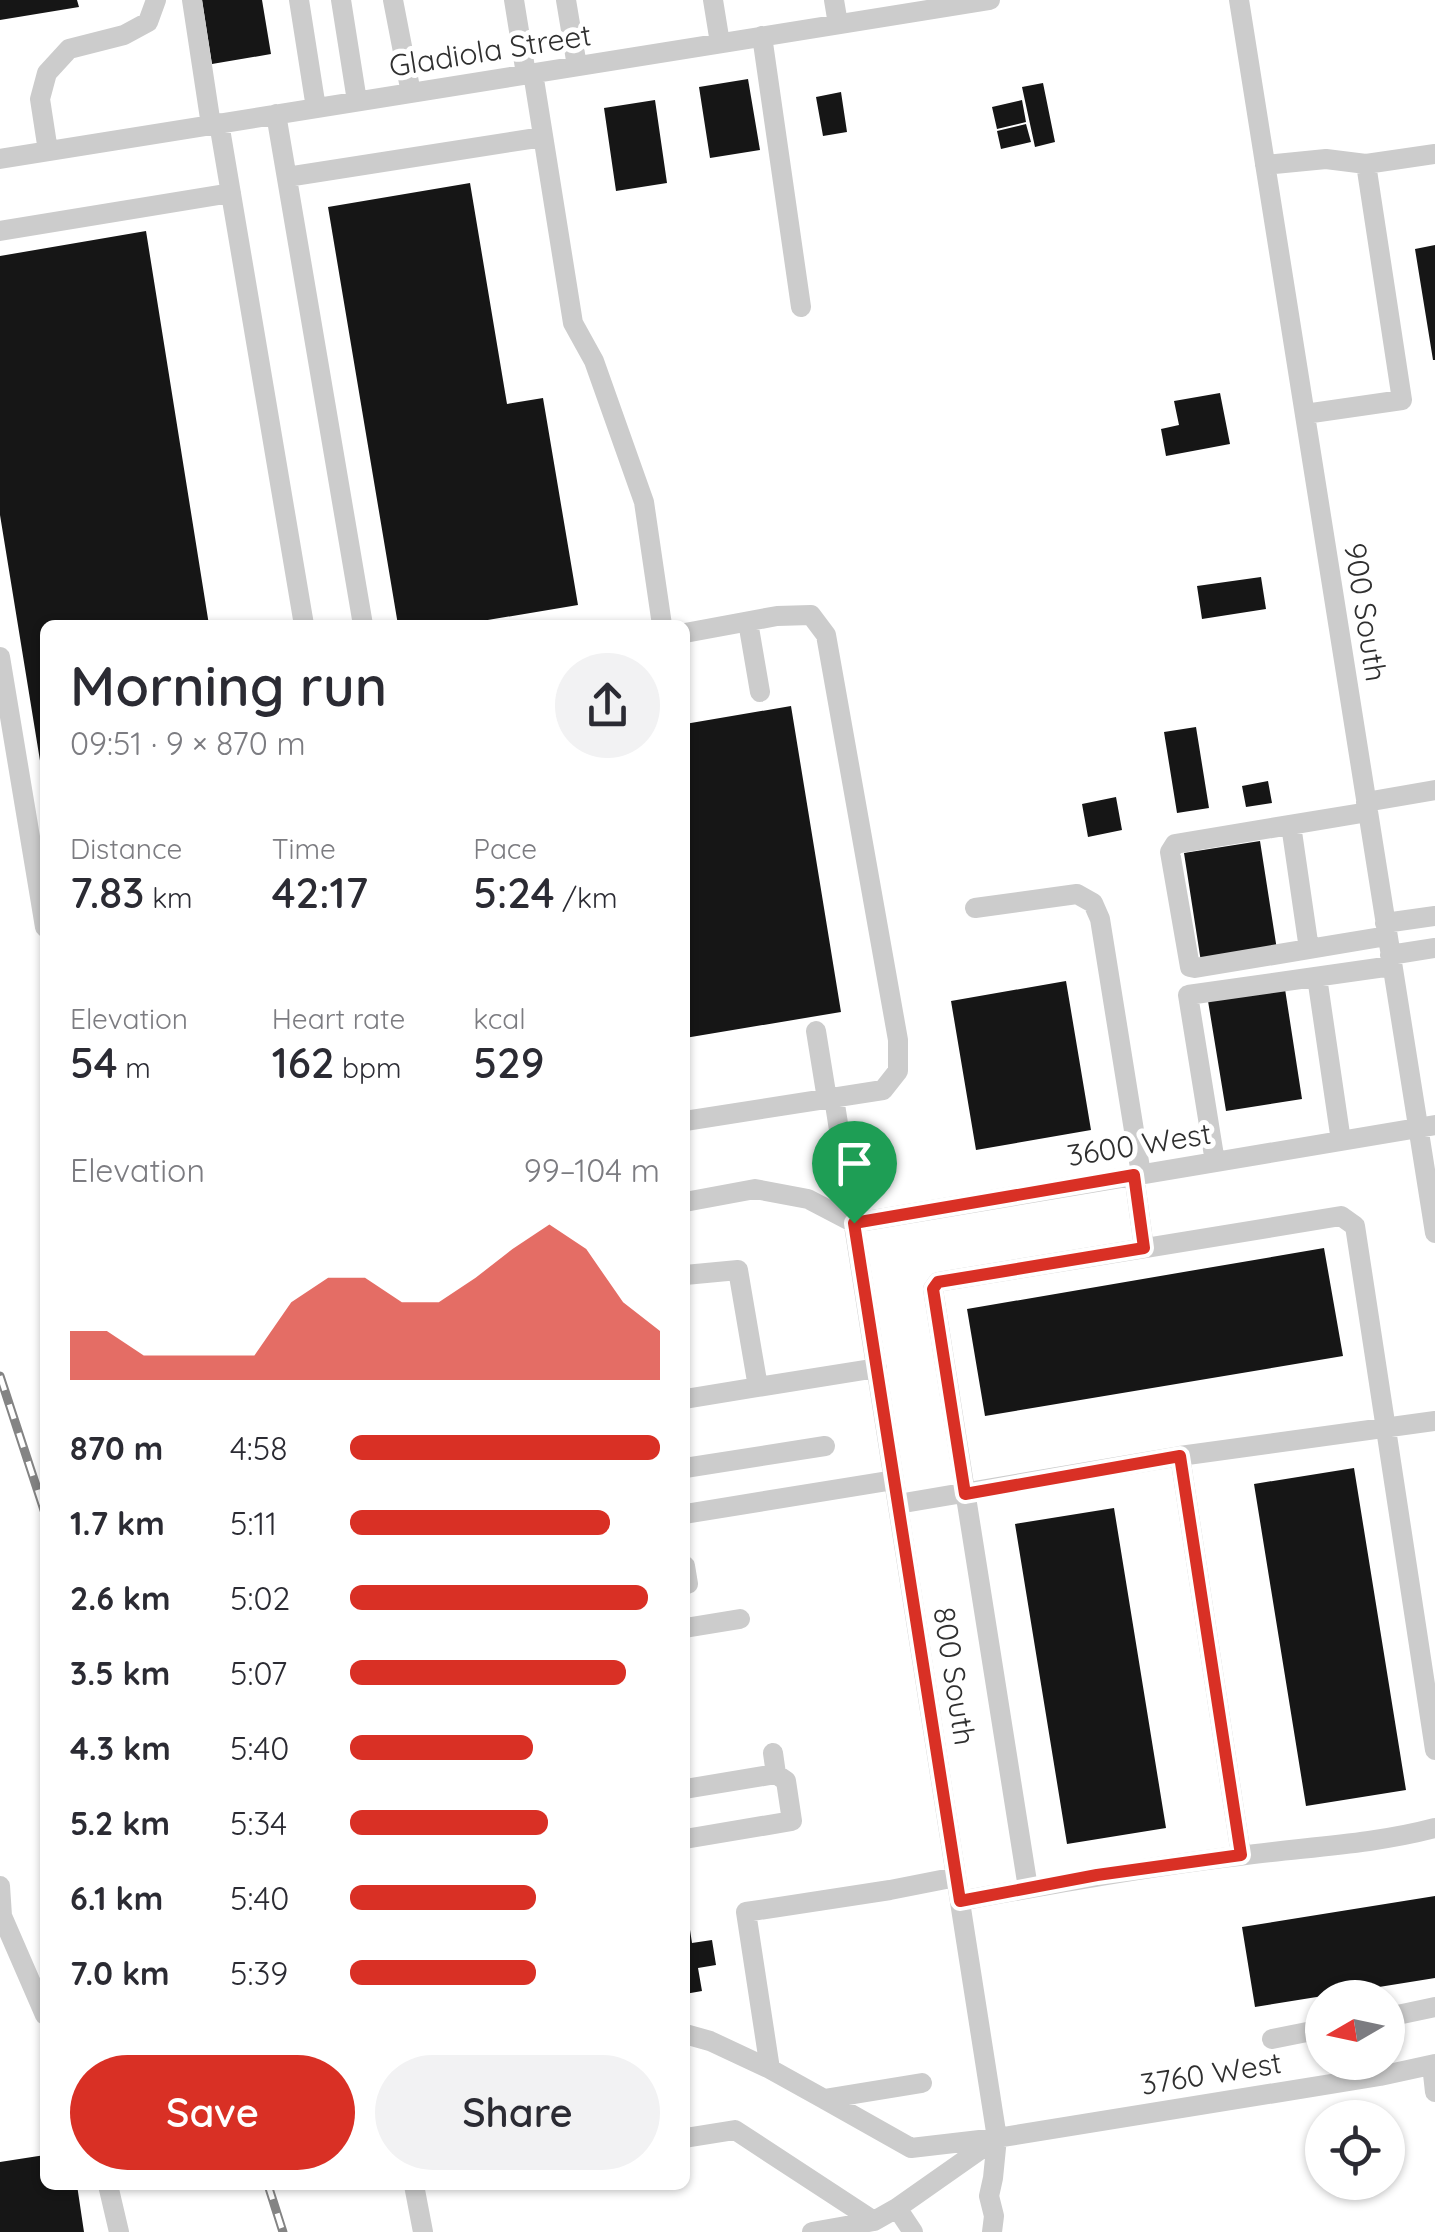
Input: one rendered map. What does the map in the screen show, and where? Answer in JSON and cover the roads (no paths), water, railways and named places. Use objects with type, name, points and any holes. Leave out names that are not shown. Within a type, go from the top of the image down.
[{"type":"street","points":[[48,151],[40,99],[47,73],[69,49],[124,35],[148,22],[156,0]]},
{"type":"street","points":[[192,0],[231,194],[303,620]]},
{"type":"street","points":[[299,0],[316,108]]},
{"type":"street","points":[[342,0],[357,101]]},
{"type":"street","points":[[393,0],[410,93]]},
{"type":"street","points":[[514,0],[543,136],[573,324],[594,361],[644,502],[661,620]]},
{"type":"street","points":[[566,0],[577,66]]},
{"type":"street","points":[[713,0],[720,43]]},
{"type":"street","points":[[834,0],[838,24]]},
{"type":"street","name":"Gladiola Street","points":[[0,158],[838,24],[916,6],[990,0]]},
{"type":"street","name":"900 South","points":[[1239,0],[1389,945],[1427,1126],[1435,1234]]},
{"type":"street","points":[[762,36],[801,308]]},
{"type":"street","points":[[276,114],[362,620]]},
{"type":"street","points":[[286,176],[543,136]]},
{"type":"street","points":[[1265,165],[1326,159],[1366,164],[1435,154]]},
{"type":"street","points":[[1305,414],[1402,400],[1366,164]]},
{"type":"street","points":[[0,230],[231,194]]},
{"type":"street","points":[[690,632],[776,616],[811,615],[826,634],[898,1040],[898,1072],[882,1090],[690,1120]]},
{"type":"street","points":[[748,622],[760,692]]},
{"type":"street","points":[[0,657],[40,897]]},
{"type":"street","points":[[1435,790],[1291,825],[1175,844],[1170,852],[1190,967],[1309,949],[1389,945],[1435,948]]},
{"type":"street","points":[[1291,825],[1309,949]]},
{"type":"street","points":[[976,908],[1077,894],[1093,903],[1100,919],[1138,1175],[1144,1248]]},
{"type":"street","points":[[1215,1162],[1188,995],[1317,976],[1389,945],[1435,916]]},
{"type":"street","points":[[1317,976],[1341,1140]]},
{"type":"street","name":"800 South","points":[[816,1032],[854,1223],[997,2138],[989,2196],[994,2216],[992,2232]]},
{"type":"street","name":"3600 West","points":[[854,1223],[1427,1126]]},
{"type":"street","points":[[690,1201],[754,1189],[808,1199],[854,1223]]},
{"type":"street","points":[[1028,1888],[933,1289],[938,1282],[1341,1216],[1355,1226],[1435,1750]]},
{"type":"street","points":[[690,1275],[738,1270],[758,1387]]},
{"type":"street","points":[[690,1398],[876,1368]]},
{"type":"street","points":[[898,1504],[1180,1456],[1435,1421]]},
{"type":"street","points":[[690,1467],[825,1446]]},
{"type":"street","points":[[1180,1456],[1241,1855]]},
{"type":"street","points":[[690,1513],[894,1480]]},
{"type":"street","points":[[690,1627],[740,1619]]},
{"type":"street","points":[[690,1788],[774,1764],[786,1781],[792,1821],[690,1837]]},
{"type":"street","points":[[960,1901],[1097,1875],[1398,1838],[1435,1828]]},
{"type":"street","points":[[770,2070],[746,1912],[956,1877]]},
{"type":"street","points":[[0,1886],[2,1916],[40,2003]]},
{"type":"street","points":[[1405,2013],[1435,2008]]},
{"type":"street","points":[[1272,2039],[1305,2032]]},
{"type":"street","name":"3760 West","points":[[690,2035],[770,2070],[910,2148],[997,2138],[1433,2064]]},
{"type":"street","points":[[690,2047],[710,2041]]},
{"type":"street","points":[[1433,2064],[1435,2092]]},
{"type":"street","points":[[824,2100],[922,2083]]},
{"type":"street","points":[[690,2137],[736,2130],[874,2221]]},
{"type":"street","points":[[812,2232],[874,2221],[997,2138]]},
{"type":"street","points":[[109,2190],[119,2232]]},
{"type":"street","points":[[415,2190],[423,2232]]},
{"type":"street","points":[[897,2208],[912,2232]]},
{"type":"railway","points":[[0,1376],[40,1498]]},
{"type":"railway","points":[[270,2190],[283,2232]]}]
